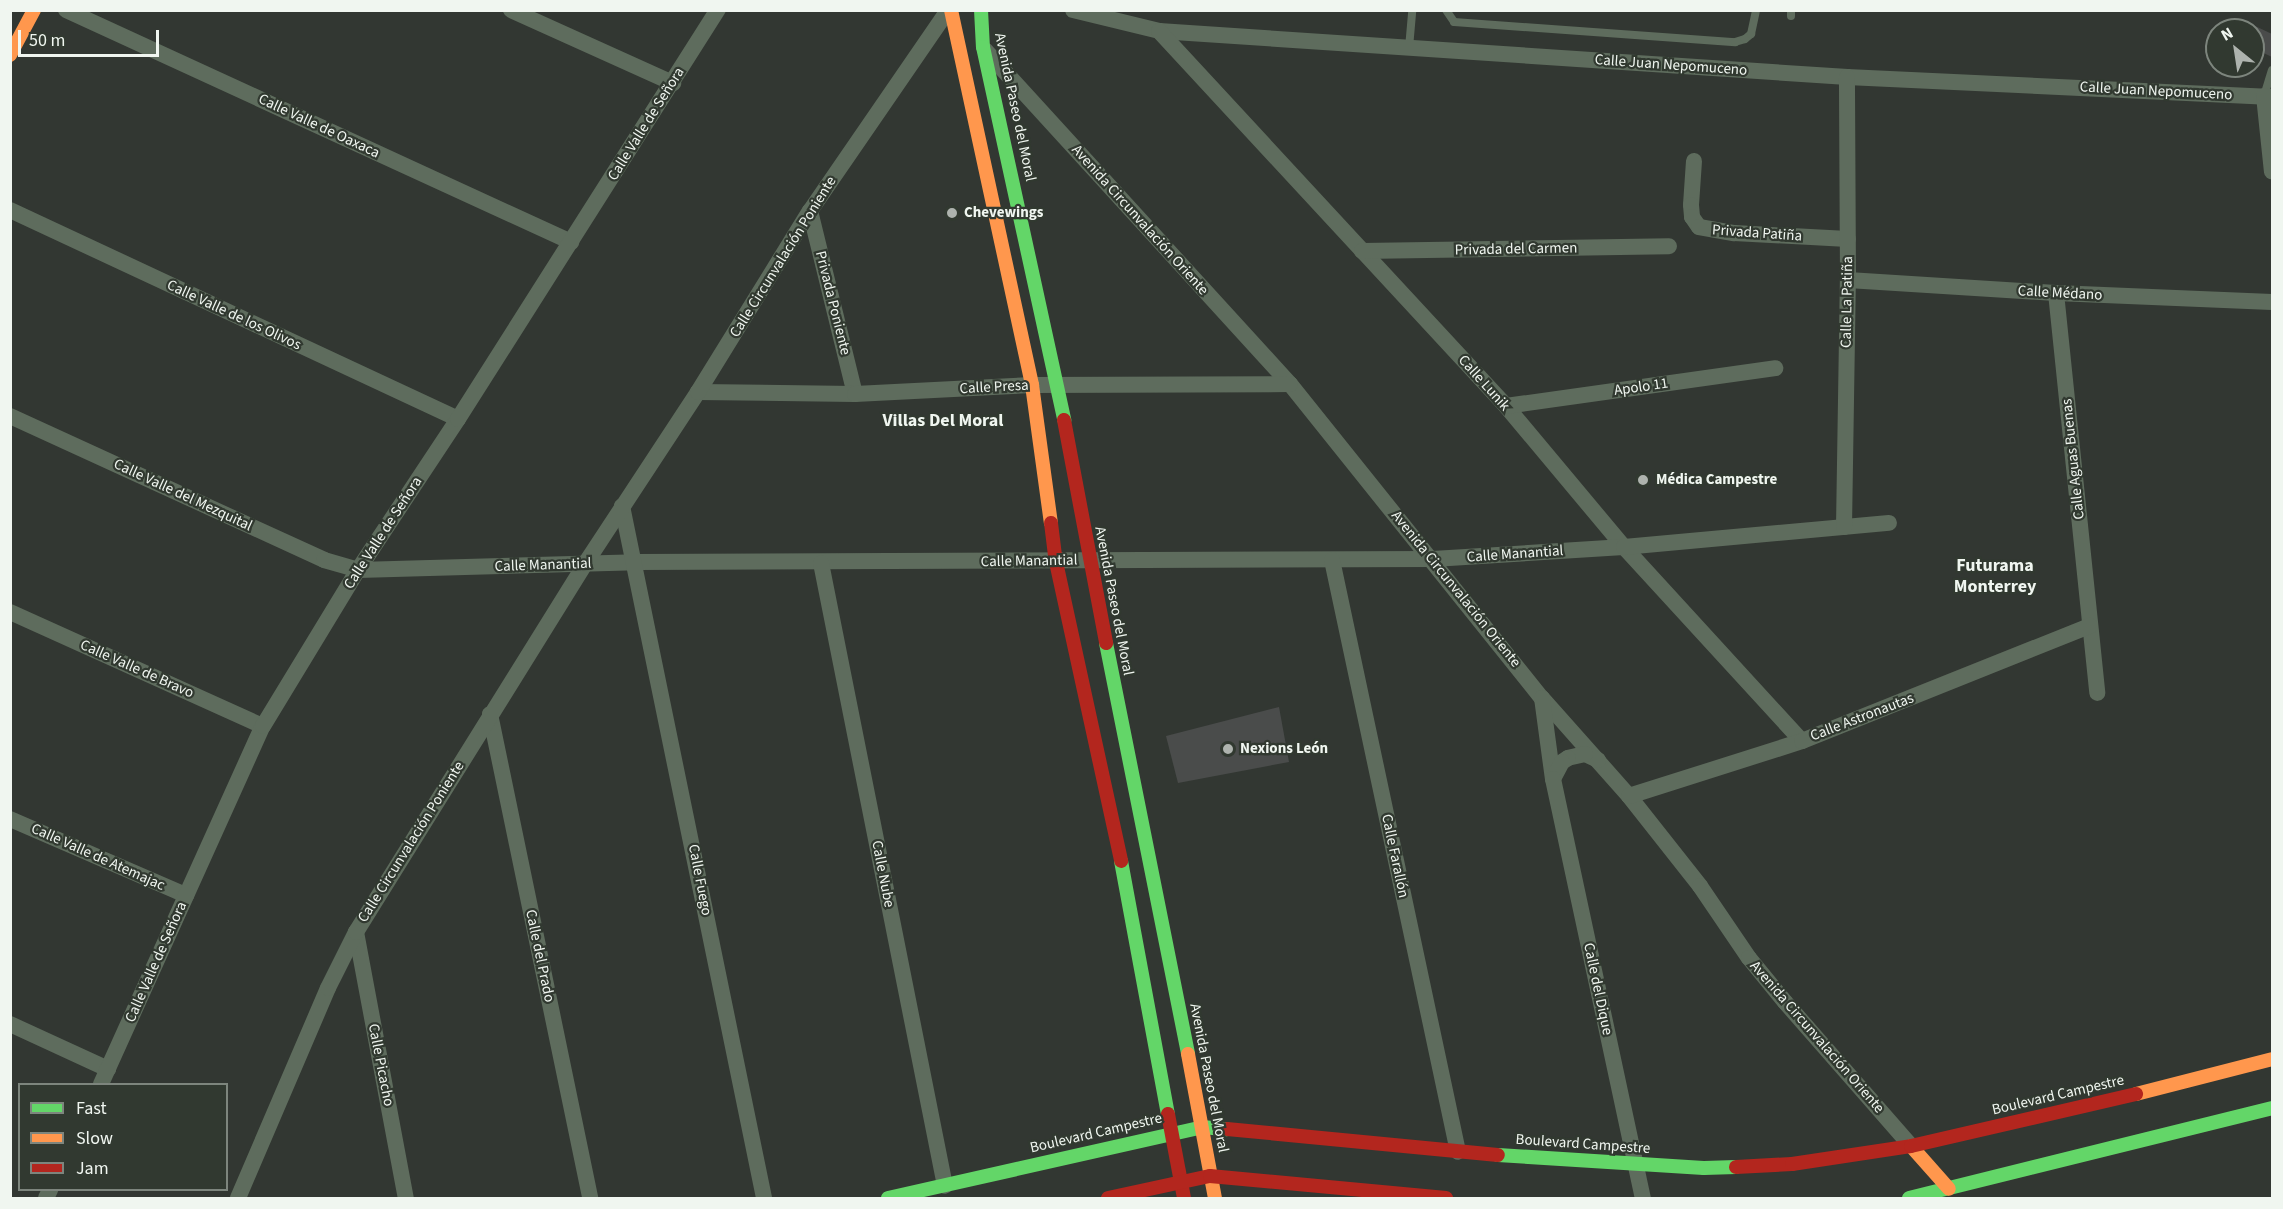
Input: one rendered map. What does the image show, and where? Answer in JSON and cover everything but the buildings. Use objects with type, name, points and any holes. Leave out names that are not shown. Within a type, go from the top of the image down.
[{"type":"street","points":[[10,55],[34,10]]},
{"type":"street","name":"Calle Valle de Oaxaca","points":[[66,10],[571,242]]},
{"type":"street","points":[[511,10],[673,82]]},
{"type":"street","name":"Calle Valle de Señora","points":[[101,1083],[263,726],[358,570],[458,419],[718,10]]},
{"type":"street","points":[[949,10],[1032,385],[1056,562],[1117,842],[1184,1198]]},
{"type":"street","name":"Calle Circunvalación Poniente","points":[[238,1198],[328,988],[356,932],[490,714],[622,506],[698,392],[810,211],[949,10]]},
{"type":"street","name":"Avenida Paseo del Moral","points":[[981,10],[983,47],[1058,386],[1089,559],[1215,1198]]},
{"type":"street","name":"Calle Juan Nepomuceno","points":[[1072,10],[1159,31],[1847,77],[2268,96]]},
{"type":"street","name":"Calle Lunik","points":[[1159,31],[1506,406],[1624,547],[1802,741]]},
{"type":"street","name":"Avenida Circunvalación Oriente","points":[[983,47],[1290,384],[1542,698],[1629,796],[1700,886],[1778,993],[1911,1146]]},
{"type":"street","name":"Calle La Patiña","points":[[1844,527],[1848,280],[1847,77]]},
{"type":"street","points":[[2268,96],[2272,172]]},
{"type":"street","name":"Privada Patiña","points":[[1694,161],[1691,206],[1695,222],[1699,227],[1734,233],[1848,239]]},
{"type":"street","name":"Calle Valle de los Olivos","points":[[10,210],[458,419]]},
{"type":"street","name":"Privada Poniente","points":[[810,211],[855,394]]},
{"type":"street","name":"Privada del Carmen","points":[[1362,251],[1669,246]]},
{"type":"street","name":"Calle Médano","points":[[1848,280],[2056,293],[2272,302]]},
{"type":"street","name":"Calle Aguas Buenas","points":[[2056,293],[2097,693]]},
{"type":"street","name":"Apolo 11","points":[[1506,406],[1775,368]]},
{"type":"street","name":"Calle Presa","points":[[698,392],[855,394],[1032,385],[1290,384]]},
{"type":"street","name":"Calle Valle del Mezquital","points":[[10,416],[324,560],[358,570]]},
{"type":"street","points":[[622,506],[636,562]]},
{"type":"street","name":"Calle Manantial","points":[[358,570],[636,562],[1432,559],[1624,547],[1889,523]]},
{"type":"street","name":"Calle Farallón","points":[[1332,560],[1458,1152]]},
{"type":"street","name":"Calle Fuego","points":[[636,562],[764,1198]]},
{"type":"street","name":"Calle Nube","points":[[821,563],[945,1186]]},
{"type":"street","name":"Calle Valle de Bravo","points":[[10,612],[263,726]]},
{"type":"street","name":"Calle Astronautas","points":[[1629,796],[1802,741],[2090,626]]},
{"type":"street","name":"Calle del Dique","points":[[1542,698],[1552,779],[1643,1198]]},
{"type":"street","name":"Calle del Prado","points":[[490,714],[590,1198]]},
{"type":"street","points":[[1552,779],[1562,762],[1577,754],[1599,760]]},
{"type":"street","name":"Calle Valle de Atemajac","points":[[10,819],[186,895]]},
{"type":"street","name":"Calle Picacho","points":[[356,932],[406,1198]]},
{"type":"street","points":[[10,1024],[108,1069]]},
{"type":"street","name":"Boulevard Campestre","points":[[888,1198],[1202,1127],[1458,1152],[1637,1164],[1746,1168],[1792,1164],[1911,1146],[2114,1099],[2272,1059]]},
{"type":"street","points":[[1909,1198],[1953,1194],[2272,1108]]},
{"type":"street","points":[[1911,1146],[1953,1194]]},
{"type":"street","points":[[1108,1198],[1210,1176],[1446,1198]]},
{"type":"lane","points":[[1409,48],[1412,10]]},
{"type":"lane","points":[[1446,10],[1454,22],[1735,42],[1751,34],[1756,10]]},
{"type":"lane","points":[[2268,96],[2272,70]]},
{"type":"traffic: fast","points":[[981,10],[983,47],[1064,420]]},
{"type":"traffic: fast","points":[[1106,643],[1188,1054]]},
{"type":"traffic: fast","points":[[1121,861],[1168,1114]]},
{"type":"traffic: fast","points":[[1909,1198],[2272,1108]]},
{"type":"traffic: fast","points":[[888,1198],[1202,1127],[1227,1129]]},
{"type":"traffic: fast","points":[[1498,1155],[1704,1168],[1736,1167]]},
{"type":"traffic: slow","points":[[10,55],[34,10]]},
{"type":"traffic: slow","points":[[951,10],[1032,385],[1051,523]]},
{"type":"traffic: slow","points":[[1188,1054],[1215,1198]]},
{"type":"traffic: slow","points":[[2136,1094],[2272,1059]]},
{"type":"traffic: slow","points":[[1911,1146],[1949,1189]]},
{"type":"traffic: jam","points":[[1064,420],[1106,643]]},
{"type":"traffic: jam","points":[[1051,523],[1056,562],[1121,861]]},
{"type":"traffic: jam","points":[[1736,1167],[1792,1164],[1911,1146],[2136,1094]]},
{"type":"traffic: jam","points":[[1168,1114],[1184,1198]]},
{"type":"traffic: jam","points":[[1227,1129],[1498,1155]]},
{"type":"traffic: jam","points":[[1108,1198],[1210,1176],[1446,1198]]},
{"type":"place","name":"Chevewings","points":[[952,213]]},
{"type":"place","name":"Médica Campestre","points":[[1643,480]]},
{"type":"place","name":"Nexions León","points":[[1228,749]]},
{"type":"district","name":"Villas Del Moral","points":[[943,421]]},
{"type":"district","name":"Futurama Monterrey","points":[[1995,577]]}]
